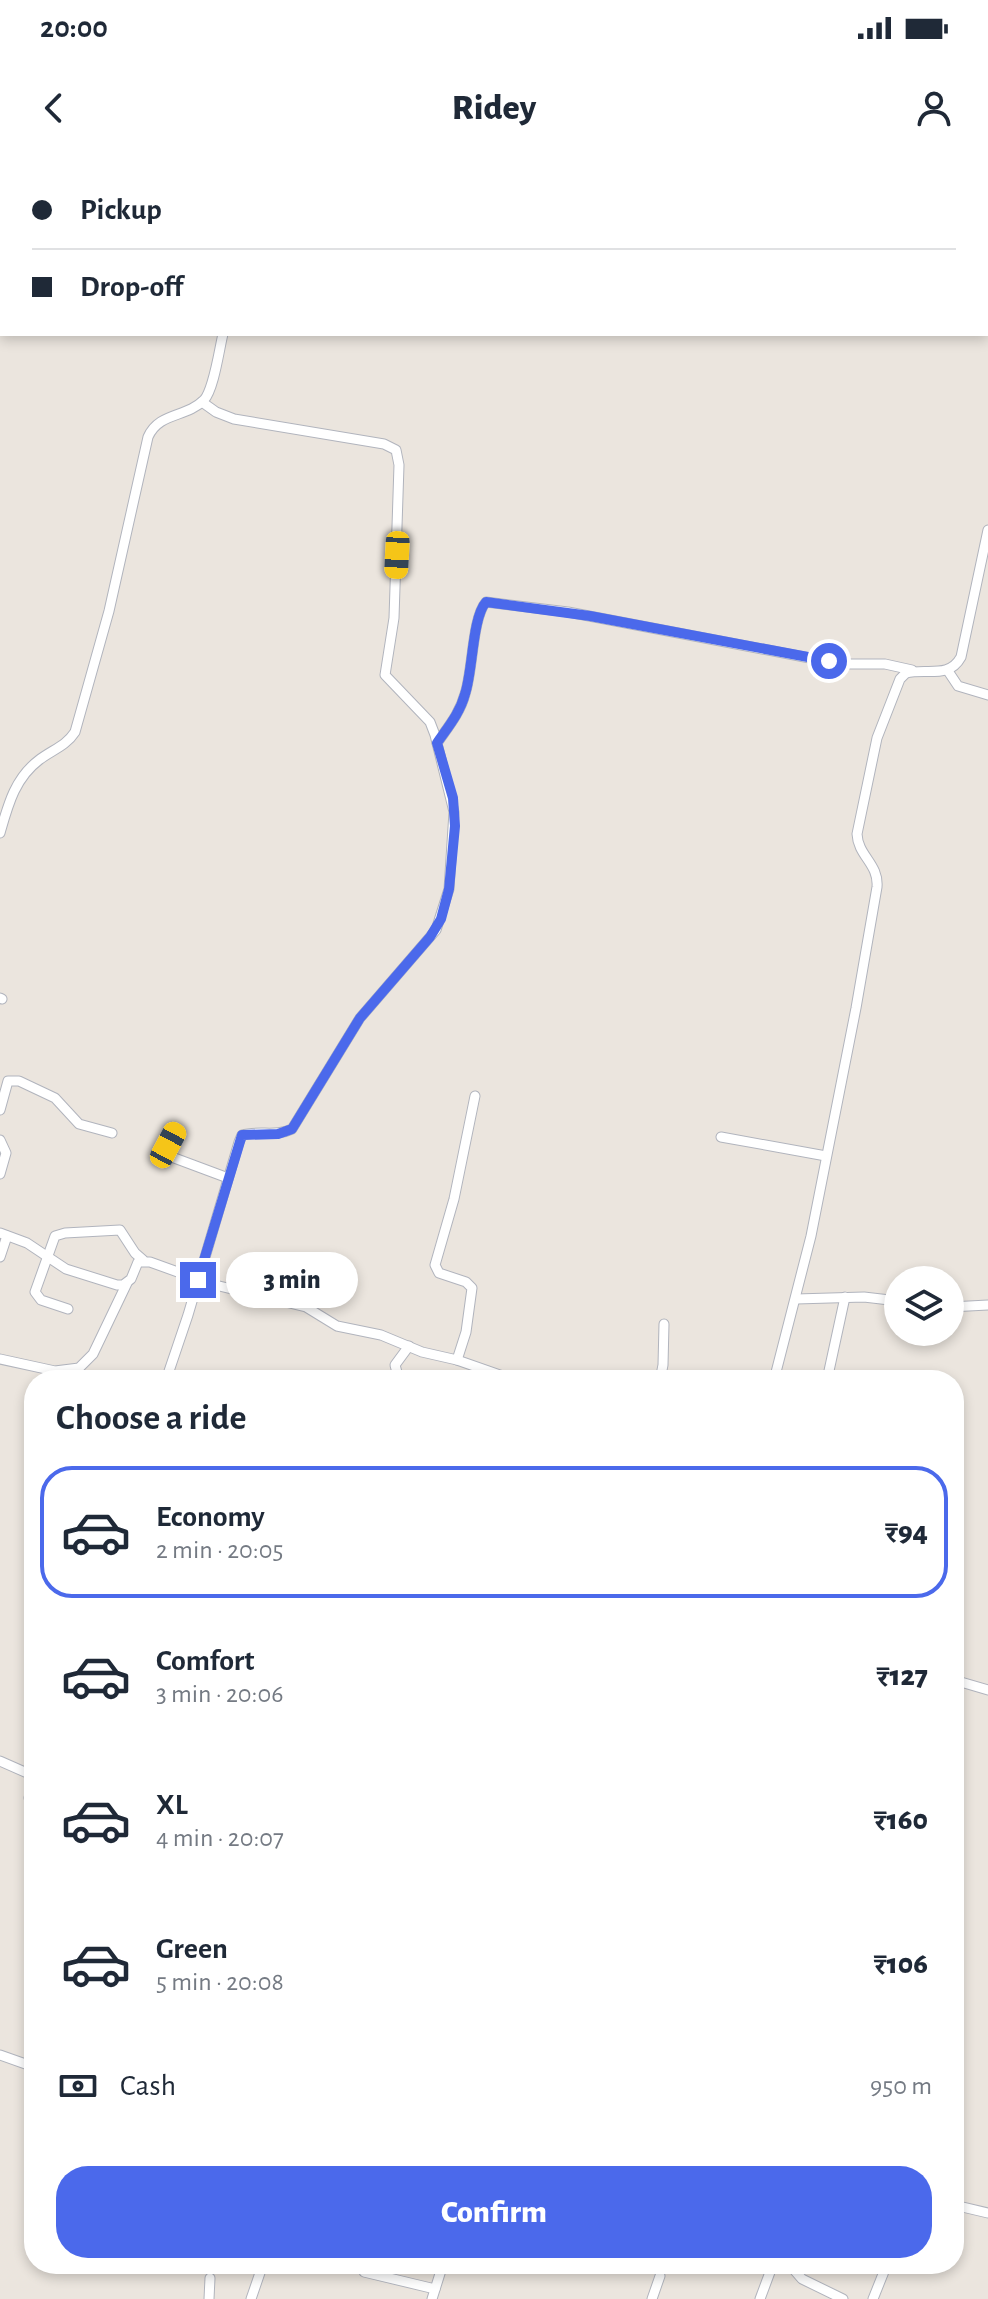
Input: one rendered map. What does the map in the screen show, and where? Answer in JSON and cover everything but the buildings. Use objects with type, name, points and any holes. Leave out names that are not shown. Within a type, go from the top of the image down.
[{"type":"street","points":[[0,833],[13,793],[29,769],[65,745],[75,732],[113,597],[152,428],[165,418],[202,402],[210,388],[223,336]]},
{"type":"street","points":[[169,1370],[242,1135],[278,1134],[292,1129],[360,1018],[436,930],[449,889],[455,826],[453,798],[430,722],[385,675],[393,628],[397,555],[399,465],[396,450],[384,444],[234,419],[202,402]]},
{"type":"street","points":[[777,1370],[811,1236],[877,887],[877,872],[860,849],[857,834],[876,743],[900,679],[906,673],[948,671],[956,666],[966,643],[985,569],[988,530]]},
{"type":"street","points":[[437,743],[458,713],[466,692],[479,615],[486,602],[590,616],[841,664],[885,664],[916,671]]},
{"type":"street","points":[[948,671],[955,684],[988,695]]},
{"type":"street","points":[[0,1110],[5,1086],[13,1080],[55,1098],[74,1122],[112,1133]]},
{"type":"street","points":[[457,1360],[468,1325],[472,1288],[466,1282],[439,1273],[435,1265],[454,1199],[475,1096]]},
{"type":"street","points":[[177,1129],[167,1149],[169,1156],[228,1178]]},
{"type":"street","points":[[721,1137],[826,1156]]},
{"type":"street","points":[[0,1140],[6,1153],[0,1174]]},
{"type":"street","points":[[68,1309],[36,1297],[35,1287],[55,1236],[115,1229],[124,1233],[135,1253],[143,1260],[198,1280],[306,1307],[337,1326],[381,1335],[480,1370]]},
{"type":"street","points":[[0,1257],[4,1235],[27,1243],[66,1269],[117,1285],[127,1283]]},
{"type":"street","points":[[63,1370],[79,1368],[93,1354],[138,1262],[143,1260]]},
{"type":"street","points":[[796,1299],[845,1297],[884,1300]]},
{"type":"street","points":[[829,1370],[845,1297]]},
{"type":"street","points":[[964,1306],[988,1305]]},
{"type":"street","points":[[662,1370],[664,1324]]},
{"type":"street","points":[[396,1370],[395,1365],[409,1346]]},
{"type":"street","points":[[0,1359],[50,1370]]},
{"type":"street","points":[[964,1683],[988,1690]]},
{"type":"street","points":[[0,1761],[24,1773]]},
{"type":"street","points":[[0,2055],[24,2063]]},
{"type":"street","points":[[964,2207],[988,2213]]},
{"type":"street","points":[[251,2299],[260,2274]]},
{"type":"street","points":[[370,2274],[434,2294],[440,2274]]},
{"type":"street","points":[[760,2299],[769,2274]]},
{"type":"street","points":[[798,2274],[843,2299]]},
{"type":"street","points":[[873,2299],[883,2274]]},
{"type":"street","points":[[652,2299],[660,2276]]},
{"type":"street","points":[[209,2299],[210,2278]]},
{"type":"route","points":[[198,1280],[242,1135],[278,1134],[292,1129],[367,1008],[436,930],[441,919],[449,889],[455,826],[453,798],[437,743],[458,713],[466,692],[479,615],[486,602],[568,612],[829,661]]}]
